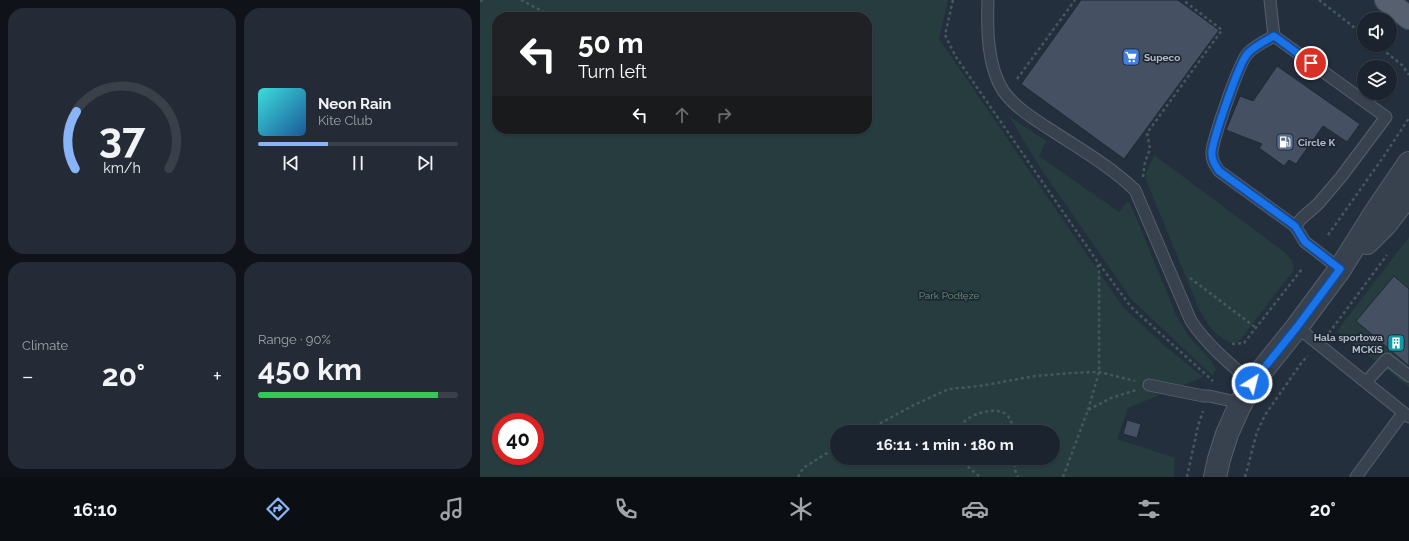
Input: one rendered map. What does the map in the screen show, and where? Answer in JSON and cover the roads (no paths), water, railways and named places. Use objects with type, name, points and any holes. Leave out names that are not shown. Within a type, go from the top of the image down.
[{"type":"main road","points":[[1386,0],[1409,18]]},
{"type":"street","points":[[1216,477],[1219,459],[1225,440],[1252,383],[1297,327],[1340,269],[1375,213],[1409,163]]},
{"type":"street","points":[[1340,269],[1386,224],[1409,194]]},
{"type":"lane","points":[[988,0],[987,23],[992,64],[1004,92],[1022,110],[1121,176],[1135,190],[1191,321],[1198,332],[1228,362],[1252,383]]},
{"type":"lane","points":[[1270,0],[1274,36],[1386,117],[1341,177],[1295,226]]},
{"type":"lane","points":[[1274,36],[1256,46],[1247,54],[1236,78],[1215,139],[1212,152],[1213,163],[1219,171],[1295,226],[1305,242],[1340,269]]},
{"type":"lane","points":[[1297,327],[1406,415],[1356,477]]},
{"type":"lane","points":[[1366,382],[1387,359],[1409,376]]},
{"type":"lane","points":[[1149,385],[1209,396],[1241,404]]},
{"type":"place","name":"Supeco","points":[[1131,57]]},
{"type":"place","name":"Circle K","points":[[1285,142]]},
{"type":"place","name":"Hala sportowa MCKiS","points":[[1396,343]]},
{"type":"park label","name":"Park Podłęże","points":[[949,295]]}]
